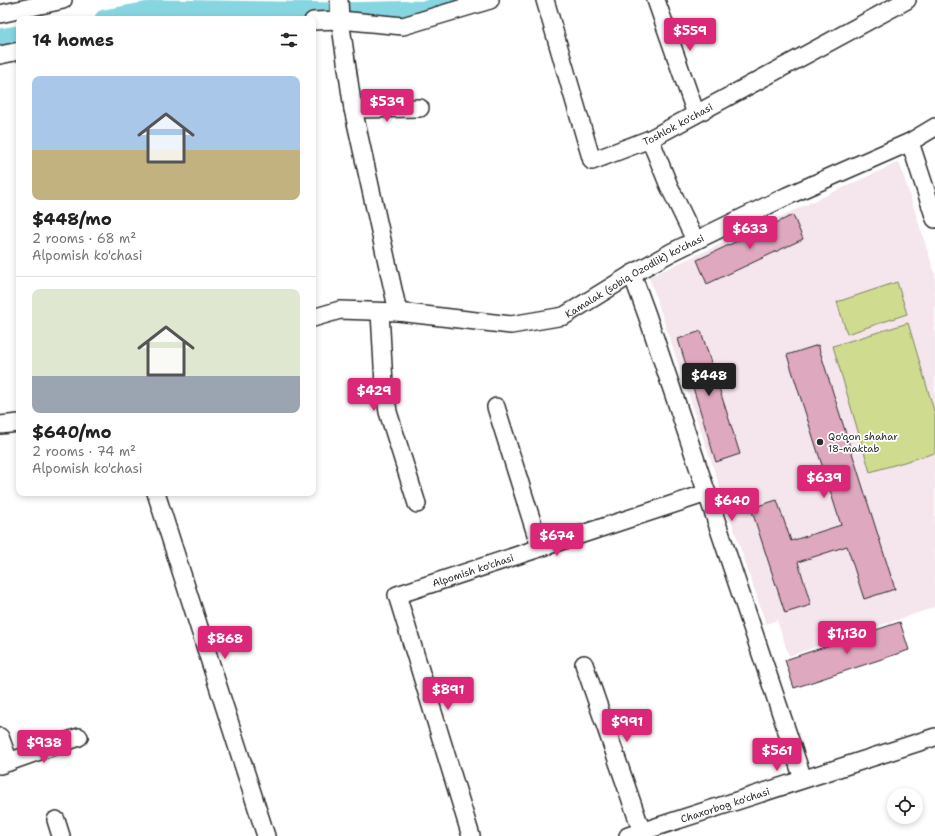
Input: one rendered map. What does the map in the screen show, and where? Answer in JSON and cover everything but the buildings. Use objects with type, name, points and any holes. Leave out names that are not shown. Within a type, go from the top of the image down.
[{"type":"street","points":[[0,14],[63,0]]},
{"type":"street","points":[[339,0],[340,20],[353,109],[398,312]]},
{"type":"street","points":[[316,21],[340,20],[403,26],[490,0]]},
{"type":"street","name":"Toshlok ko'chasi","points":[[545,0],[592,161],[650,139],[907,0]]},
{"type":"street","points":[[656,0],[696,114]]},
{"type":"street","points":[[0,55],[16,52]]},
{"type":"street","points":[[353,109],[420,108]]},
{"type":"street","name":"Kamalak (sobiq Ozodlik) ko'chasi","points":[[316,317],[340,310],[398,312],[511,325],[564,316],[632,274],[695,240],[786,196],[910,142],[935,127]]},
{"type":"street","points":[[650,139],[669,186],[695,240]]},
{"type":"street","points":[[910,142],[935,219]]},
{"type":"street","points":[[632,274],[648,315],[803,779]]},
{"type":"street","points":[[380,312],[384,384],[388,412],[417,504]]},
{"type":"street","points":[[496,407],[540,548]]},
{"type":"street","points":[[0,425],[16,423]]},
{"type":"street","name":"Alpomish ko'chasi","points":[[471,836],[397,595],[707,493]]},
{"type":"street","points":[[157,496],[266,836]]},
{"type":"street","points":[[584,664],[635,834]]},
{"type":"street","points":[[0,737],[4,763],[79,736]]},
{"type":"street","name":"Chaxorbog ko'chasi","points":[[635,834],[935,736]]},
{"type":"street","points":[[56,820],[61,836]]},
{"type":"shaded area","name":"Qo'qon shahar 18-maktab","points":[[899,162],[935,274],[935,607],[789,656],[777,620],[766,624],[649,277]]},
{"type":"green space","points":[[897,282],[907,314],[847,334],[837,302]]},
{"type":"green space","points":[[908,323],[935,414],[935,453],[870,472],[833,346]]},
{"type":"waterway","points":[[121,16],[160,9],[340,12],[428,10],[450,0]]},
{"type":"waterway","points":[[0,38],[16,35]]},
{"type":"place","name":"Qo'qon shahar 18-maktab","points":[[820,442]]}]
